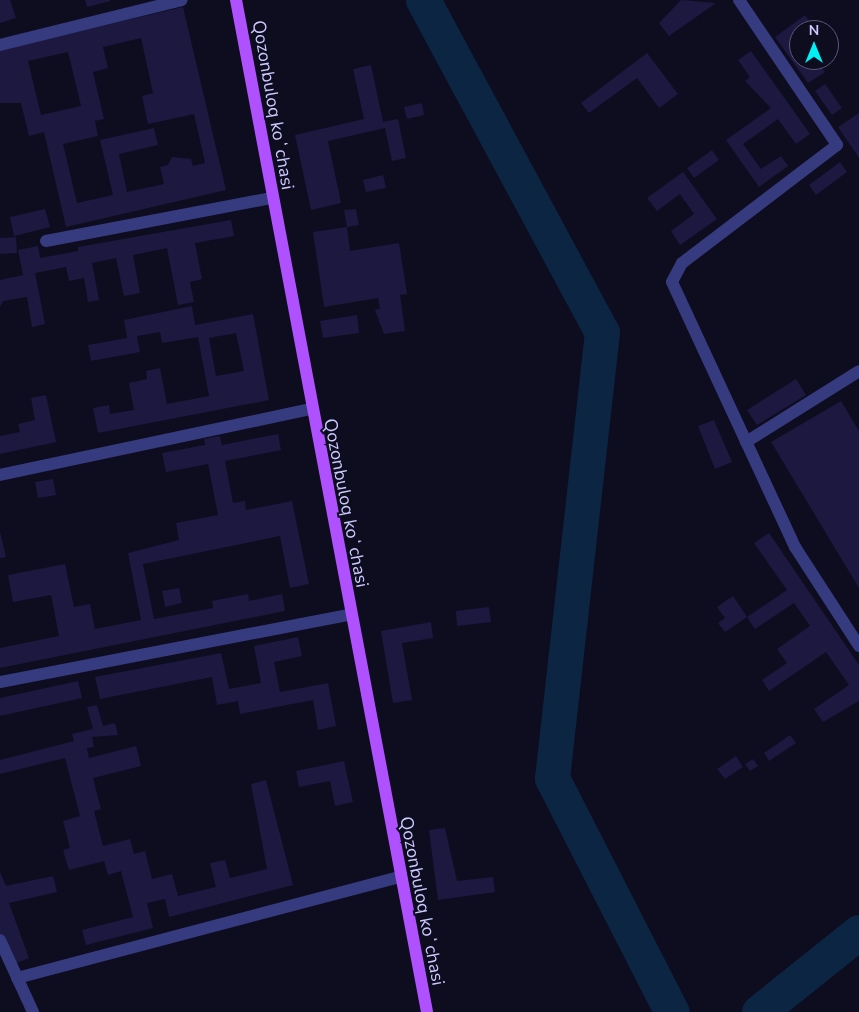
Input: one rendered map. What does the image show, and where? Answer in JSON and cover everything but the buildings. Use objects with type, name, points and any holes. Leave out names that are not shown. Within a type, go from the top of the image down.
[{"type":"main road","name":"Qozonbuloq koʻchasi","points":[[236,0],[349,615],[427,1012]]},
{"type":"street","points":[[0,45],[182,0]]},
{"type":"street","points":[[739,0],[837,146],[682,263],[673,276],[672,282],[795,547],[859,646]]},
{"type":"street","points":[[46,241],[272,198]]},
{"type":"street","points":[[746,442],[859,370]]},
{"type":"street","points":[[0,475],[311,409]]},
{"type":"street","points":[[0,682],[349,615]]},
{"type":"street","points":[[17,978],[399,876]]},
{"type":"street","points":[[0,940],[33,1012]]},
{"type":"waterway","points":[[423,0],[602,332],[552,778],[672,1012]]},
{"type":"waterway","points":[[759,1012],[859,932]]}]
